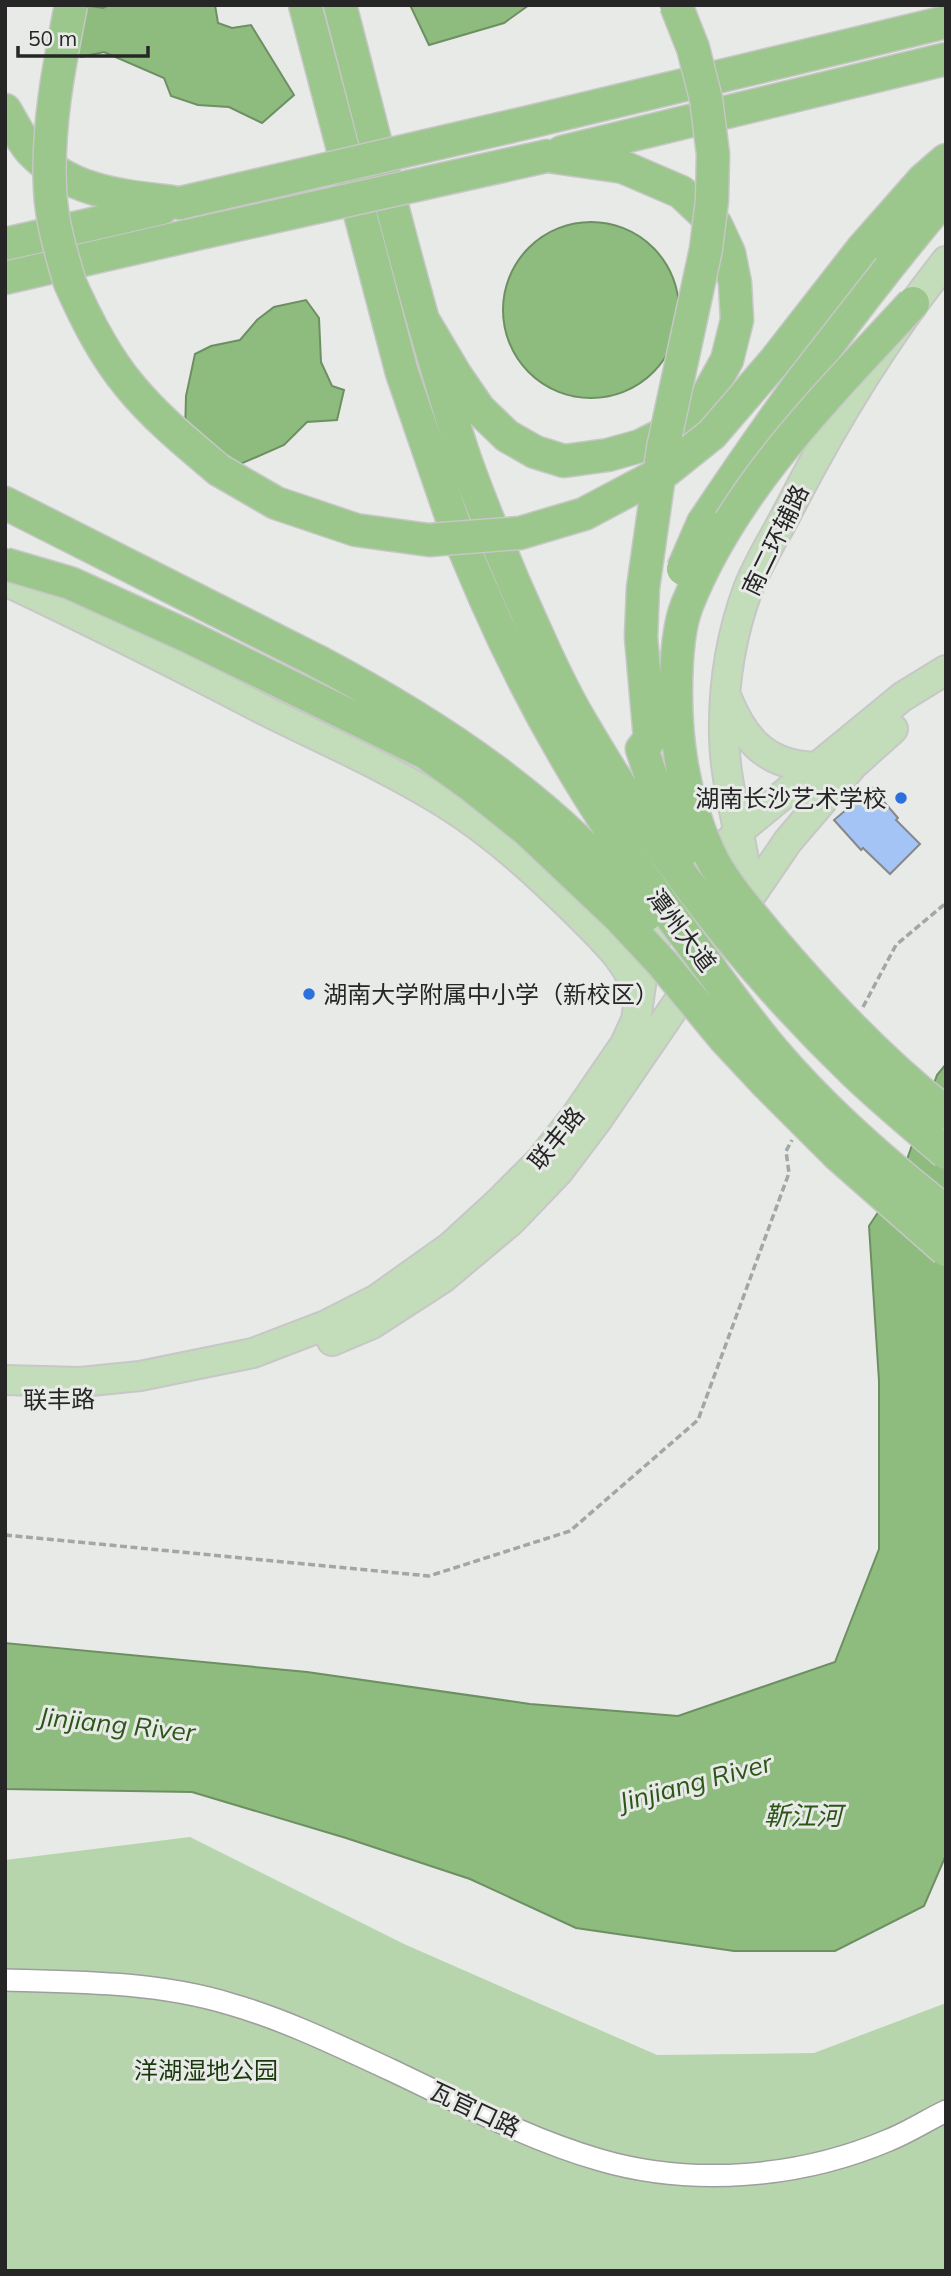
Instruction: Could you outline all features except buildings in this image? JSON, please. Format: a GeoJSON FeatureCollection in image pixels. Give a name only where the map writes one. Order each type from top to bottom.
{"type":"FeatureCollection","features":[{"type":"Feature","properties":{"kind":"highway"},"geometry":{"type":"LineString","coordinates":[[71,5],[50,132],[50,190],[60,249],[70,283],[92,331],[128,385],[166,425],[219,470],[275,503],[356,530],[429,540],[520,533],[584,514],[667,470],[712,434],[774,362],[863,248],[923,180],[946,160]]}},
{"type":"Feature","properties":{"kind":"highway","name":"潭州大道"},"geometry":{"type":"LineString","coordinates":[[303,5],[315,41],[402,373],[456,530],[532,699],[594,805],[636,869],[775,1054],[834,1115],[946,1212]]}},
{"type":"Feature","properties":{"kind":"highway"},"geometry":{"type":"LineString","coordinates":[[340,5],[424,320],[479,410],[508,436],[535,452],[564,461],[608,455],[640,446],[674,429],[706,398],[727,359],[737,320],[736,283],[729,253],[716,225],[681,192],[622,167],[547,156]]}},
{"type":"Feature","properties":{"kind":"highway"},"geometry":{"type":"LineString","coordinates":[[650,738],[641,637],[643,588],[663,448],[706,249],[712,200],[713,154],[706,99],[693,48],[676,5]]}},
{"type":"Feature","properties":{"kind":"highway"},"geometry":{"type":"LineString","coordinates":[[5,244],[946,22]]}},
{"type":"Feature","properties":{"kind":"highway"},"geometry":{"type":"LineString","coordinates":[[5,278],[547,156],[946,59]]}},
{"type":"Feature","properties":{"kind":"highway"},"geometry":{"type":"LineString","coordinates":[[5,110],[31,150],[68,179],[104,193],[180,203]]}},
{"type":"Feature","properties":{"kind":"highway"},"geometry":{"type":"LineString","coordinates":[[946,196],[887,266],[823,350],[762,434],[703,523],[678,578],[660,637],[650,738],[642,749],[661,807],[679,842],[702,877],[769,960],[802,995],[946,1113]]}},
{"type":"Feature","properties":{"kind":"highway"},"geometry":{"type":"LineString","coordinates":[[883,1061],[804,978],[731,890],[709,854],[690,804],[676,731],[676,664],[685,608],[710,554],[769,464],[913,303]]}},
{"type":"Feature","properties":{"kind":"highway","name":"潭州大道"},"geometry":{"type":"LineString","coordinates":[[424,320],[463,452],[514,583],[580,720],[640,817],[766,982],[863,1081],[946,1153]]}},
{"type":"Feature","properties":{"kind":"highway"},"geometry":{"type":"LineString","coordinates":[[5,503],[381,695],[449,738],[544,809],[594,856],[635,901],[724,1012],[803,1135]]}},
{"type":"Feature","properties":{"kind":"highway"},"geometry":{"type":"LineString","coordinates":[[5,564],[70,583],[127,608],[374,726],[436,760],[472,786],[527,830],[620,918],[662,963],[803,1135],[946,1250]]}},
{"type":"Feature","properties":{"kind":"main road","name":"南二环辅路"},"geometry":{"type":"LineString","coordinates":[[749,898],[747,863],[727,780],[724,735],[725,694],[733,642],[748,588],[820,449],[913,303],[946,261]]}},
{"type":"Feature","properties":{"kind":"main road"},"geometry":{"type":"LineString","coordinates":[[5,581],[281,718],[340,744],[438,799],[542,877],[627,968],[635,985],[638,1002]]}},
{"type":"Feature","properties":{"kind":"main road","name":"联丰路"},"geometry":{"type":"LineString","coordinates":[[5,1380],[81,1382],[140,1376],[253,1353],[326,1325],[377,1299],[450,1247],[540,1161],[575,1117],[625,1045],[636,1020],[645,957],[706,865],[739,831],[817,767],[902,698],[946,670]]}},
{"type":"Feature","properties":{"kind":"main road","name":"联丰路"},"geometry":{"type":"LineString","coordinates":[[5,1399],[90,1400],[151,1393],[218,1380],[285,1361],[372,1324],[443,1278],[511,1221],[558,1172],[598,1119],[788,841],[853,765],[924,703],[946,690]]}},
{"type":"Feature","properties":{"kind":"main road"},"geometry":{"type":"LineString","coordinates":[[725,694],[736,720],[750,741],[780,762],[796,767],[817,767]]}},
{"type":"Feature","properties":{"kind":"main road"},"geometry":{"type":"LineString","coordinates":[[591,928],[604,935],[617,936],[632,933],[643,926],[724,824],[728,804],[727,780]]}},
{"type":"Feature","properties":{"kind":"street"},"geometry":{"type":"LineString","coordinates":[[5,1972],[130,1977],[233,1996],[332,2034],[545,2130],[589,2147],[630,2157],[709,2165],[791,2159],[873,2137],[946,2102]]}},
{"type":"Feature","properties":{"kind":"street","name":"瓦官口路"},"geometry":{"type":"LineString","coordinates":[[5,1980],[133,1986],[171,1990],[229,2003],[327,2040],[550,2143],[601,2160],[647,2169],[704,2175],[770,2172],[820,2162],[889,2140],[946,2111]]}},
{"type":"Feature","properties":{"kind":"path"},"geometry":{"type":"LineString","coordinates":[[857,1017],[896,945],[946,903]]}},
{"type":"Feature","properties":{"kind":"path"},"geometry":{"type":"LineString","coordinates":[[5,1535],[429,1576],[570,1531],[698,1420],[789,1173],[786,1151],[803,1135]]}},
{"type":"Feature","properties":{"kind":"green space","name":"洋湖湿地公园"},"geometry":{"type":"Polygon","coordinates":[[[190,1837],[404,1944],[657,2055],[814,2053],[946,2003],[946,2271],[5,2271],[5,1860],[190,1837]]]}},
{"type":"Feature","properties":{"kind":"water"},"geometry":{"type":"Polygon","coordinates":[[[84,5],[103,8],[109,5],[215,5],[218,23],[232,28],[251,25],[294,95],[262,123],[229,107],[198,105],[171,96],[164,78],[104,52],[81,57],[65,44],[84,5]]]}},
{"type":"Feature","properties":{"kind":"water"},"geometry":{"type":"Polygon","coordinates":[[[410,5],[529,5],[504,23],[429,45],[410,5]]]}},
{"type":"Feature","properties":{"kind":"water"},"geometry":{"type":"Polygon","coordinates":[[[591,222],[625,229],[653,248],[672,276],[679,310],[672,344],[653,372],[625,391],[591,398],[557,391],[529,372],[510,344],[503,310],[510,276],[529,248],[557,229],[591,222]]]}},
{"type":"Feature","properties":{"kind":"water"},"geometry":{"type":"Polygon","coordinates":[[[306,300],[319,318],[321,362],[332,386],[344,390],[337,420],[307,422],[284,445],[238,465],[185,434],[186,396],[195,354],[211,346],[240,340],[257,320],[274,307],[306,300]]]}},
{"type":"Feature","properties":{"kind":"water","name":"靳江河"},"geometry":{"type":"Polygon","coordinates":[[[946,1064],[946,1855],[924,1906],[835,1951],[734,1951],[576,1928],[470,1879],[192,1792],[5,1789],[5,1643],[307,1672],[530,1704],[678,1716],[835,1662],[879,1549],[879,1381],[869,1226],[900,1179],[937,1075],[946,1064]]]}},
{"type":"Feature","properties":{"kind":"place","name":"湖南长沙艺术学校"},"geometry":{"type":"Point","coordinates":[901,798]}},
{"type":"Feature","properties":{"kind":"place","name":"湖南大学附属中小学（新校区）"},"geometry":{"type":"Point","coordinates":[309,994]}},
{"type":"Feature","properties":{"kind":"water label","name":"Jinjiang River"},"geometry":{"type":"Point","coordinates":[117,1724]}},
{"type":"Feature","properties":{"kind":"water label","name":"Jinjiang River"},"geometry":{"type":"Point","coordinates":[695,1782]}}]}
